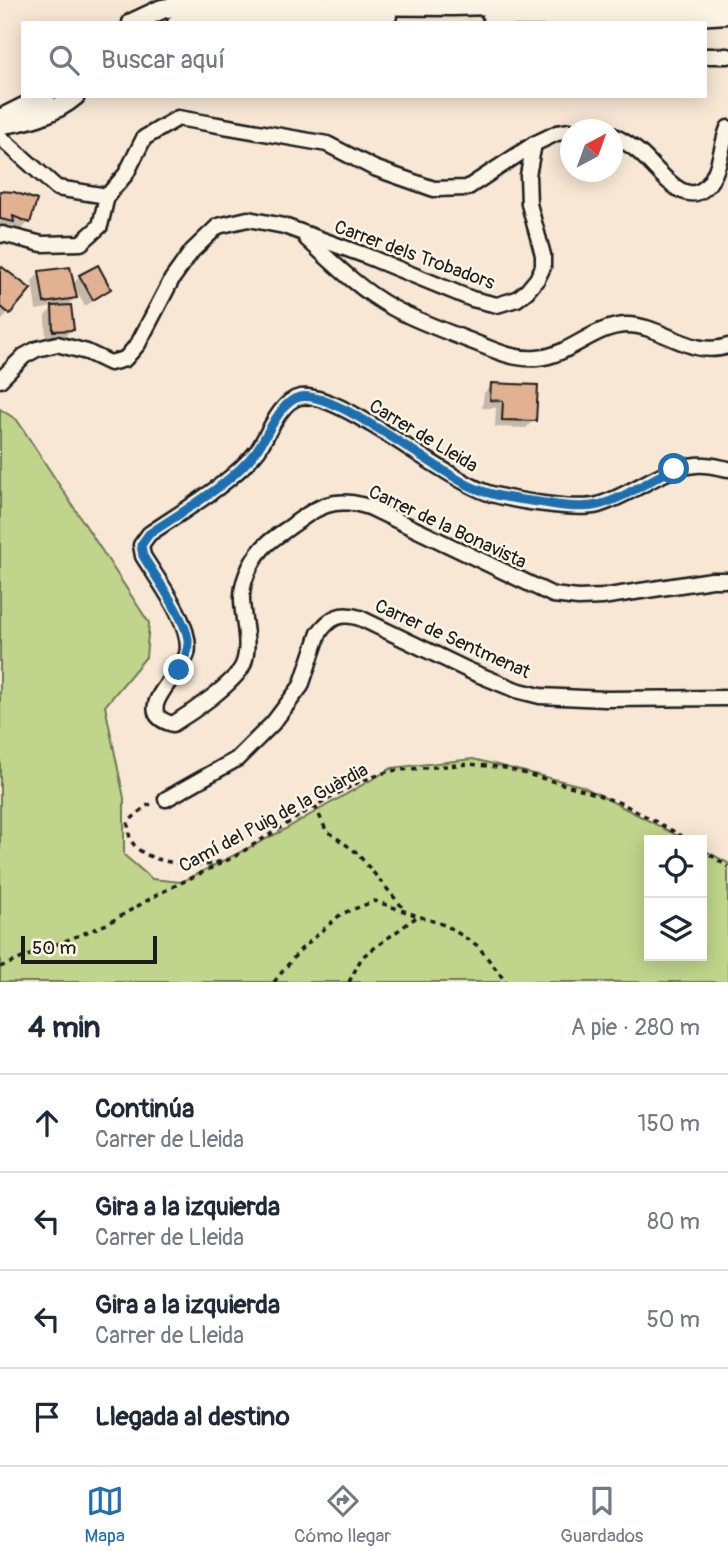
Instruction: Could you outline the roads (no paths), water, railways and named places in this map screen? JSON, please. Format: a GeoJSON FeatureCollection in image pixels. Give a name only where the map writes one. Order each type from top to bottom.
{"type":"FeatureCollection","features":[{"type":"Feature","properties":{"kind":"street"},"geometry":{"type":"LineString","coordinates":[[136,21],[162,9],[190,4],[439,7],[611,20],[665,8],[721,0]]}},
{"type":"Feature","properties":{"kind":"street"},"geometry":{"type":"LineString","coordinates":[[585,3],[611,20]]}},
{"type":"Feature","properties":{"kind":"street"},"geometry":{"type":"LineString","coordinates":[[188,21],[379,16],[410,14],[452,6],[585,3],[728,14]]}},
{"type":"Feature","properties":{"kind":"street"},"geometry":{"type":"LineString","coordinates":[[707,56],[728,57]]}},
{"type":"Feature","properties":{"kind":"street"},"geometry":{"type":"LineString","coordinates":[[0,119],[42,98]]}},
{"type":"Feature","properties":{"kind":"street"},"geometry":{"type":"LineString","coordinates":[[0,124],[12,124],[47,112],[73,98]]}},
{"type":"Feature","properties":{"kind":"street"},"geometry":{"type":"LineString","coordinates":[[0,235],[41,244],[81,243],[100,226],[107,196],[126,174],[144,138],[178,118],[327,144],[374,168],[434,189],[467,188],[534,144],[560,133]]}},
{"type":"Feature","properties":{"kind":"street"},"geometry":{"type":"LineString","coordinates":[[623,142],[639,151],[674,187],[685,193],[698,193],[707,187],[715,174],[728,128]]}},
{"type":"Feature","properties":{"kind":"street"},"geometry":{"type":"LineString","coordinates":[[0,137],[57,188],[107,196]]}},
{"type":"Feature","properties":{"kind":"street","name":"Carrer dels Trobadors"},"geometry":{"type":"LineString","coordinates":[[300,232],[472,299],[497,304],[517,299],[537,279],[543,267],[543,255],[529,204],[528,175],[534,144]]}},
{"type":"Feature","properties":{"kind":"street"},"geometry":{"type":"LineString","coordinates":[[0,380],[24,356],[37,349],[57,344],[87,352],[110,363],[125,359],[138,344],[172,279],[192,251],[218,226],[248,219],[300,232],[347,277],[392,307],[434,327],[518,358],[548,356],[589,336],[627,325],[641,327],[705,349],[728,346]]}},
{"type":"Feature","properties":{"kind":"street","name":"Carrer de Lleida"},"geometry":{"type":"LineString","coordinates":[[161,718],[156,711],[158,696],[179,670],[187,653],[188,638],[181,619],[143,556],[141,545],[149,534],[244,466],[282,410],[289,402],[299,397],[312,397],[345,409],[466,484],[501,496],[554,505],[598,505],[674,469],[700,464],[728,469]]}},
{"type":"Feature","properties":{"kind":"street","name":"Carrer de la Bonavista"},"geometry":{"type":"LineString","coordinates":[[161,718],[173,723],[207,700],[242,666],[246,642],[242,596],[249,569],[268,543],[325,505],[357,503],[369,507],[553,595],[602,597],[712,580],[728,580]]}},
{"type":"Feature","properties":{"kind":"street","name":"Carrer de Sentmenat"},"geometry":{"type":"LineString","coordinates":[[166,799],[237,759],[273,723],[300,685],[319,633],[340,615],[360,618],[470,671],[516,690],[540,696],[605,699],[728,698]]}}]}
